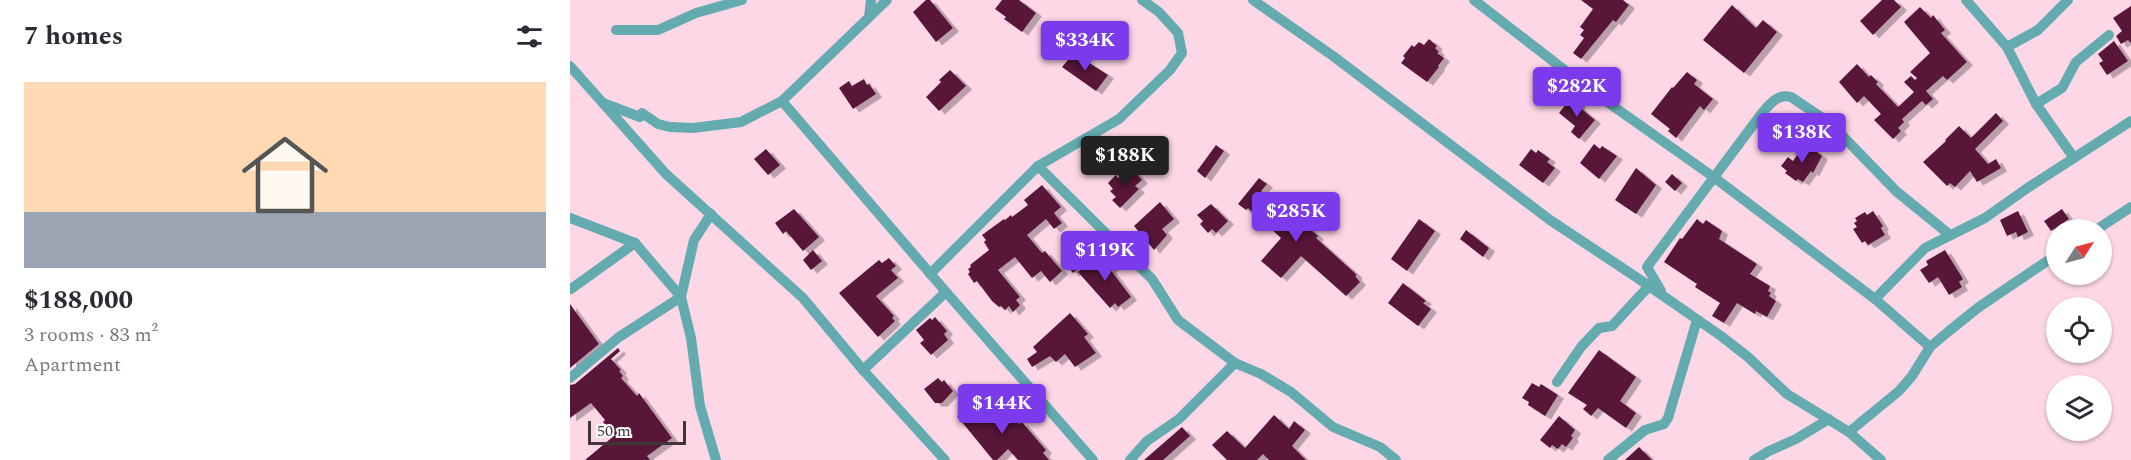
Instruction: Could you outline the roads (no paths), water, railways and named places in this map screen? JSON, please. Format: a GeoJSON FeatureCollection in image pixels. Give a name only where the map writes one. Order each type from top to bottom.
{"type":"FeatureCollection","features":[{"type":"Feature","properties":{"kind":"street"},"geometry":{"type":"LineString","coordinates":[[616,30],[658,30],[696,13],[742,0]]}},
{"type":"Feature","properties":{"kind":"street"},"geometry":{"type":"LineString","coordinates":[[869,17],[871,0]]}},
{"type":"Feature","properties":{"kind":"street"},"geometry":{"type":"LineString","coordinates":[[601,102],[640,117],[642,113],[658,124],[693,128],[741,122],[782,101],[886,0]]}},
{"type":"Feature","properties":{"kind":"street"},"geometry":{"type":"LineString","coordinates":[[930,273],[1038,165],[1119,119],[1170,70],[1182,53],[1178,33],[1159,12],[1142,0]]}},
{"type":"Feature","properties":{"kind":"street"},"geometry":{"type":"LineString","coordinates":[[1253,0],[1333,56],[1551,220],[1748,357],[1787,394],[1849,432],[1881,460]]}},
{"type":"Feature","properties":{"kind":"street"},"geometry":{"type":"LineString","coordinates":[[1474,0],[1593,92],[1715,178],[1875,299],[1930,347]]}},
{"type":"Feature","properties":{"kind":"street"},"geometry":{"type":"LineString","coordinates":[[1966,0],[2007,47],[2036,104],[2074,158]]}},
{"type":"Feature","properties":{"kind":"street"},"geometry":{"type":"LineString","coordinates":[[2007,47],[2038,30],[2068,0]]}},
{"type":"Feature","properties":{"kind":"street"},"geometry":{"type":"LineString","coordinates":[[2036,104],[2062,88],[2076,62],[2109,35]]}},
{"type":"Feature","properties":{"kind":"street"},"geometry":{"type":"LineString","coordinates":[[570,66],[666,174],[803,298],[863,370],[945,460]]}},
{"type":"Feature","properties":{"kind":"street"},"geometry":{"type":"LineString","coordinates":[[1663,296],[1647,267],[1762,113],[1775,100],[1787,95],[1830,123],[1896,191],[1950,235]]}},
{"type":"Feature","properties":{"kind":"street"},"geometry":{"type":"LineString","coordinates":[[782,101],[1093,460]]}},
{"type":"Feature","properties":{"kind":"street"},"geometry":{"type":"LineString","coordinates":[[1875,299],[1925,249],[1985,218],[2131,121]]}},
{"type":"Feature","properties":{"kind":"street"},"geometry":{"type":"LineString","coordinates":[[1038,165],[1152,279],[1178,320],[1235,363],[1261,374],[1291,392],[1333,427],[1375,444],[1396,460]]}},
{"type":"Feature","properties":{"kind":"street"},"geometry":{"type":"LineString","coordinates":[[2112,219],[2131,207]]}},
{"type":"Feature","properties":{"kind":"street"},"geometry":{"type":"LineString","coordinates":[[711,214],[694,240],[681,297],[691,338],[700,406],[717,460]]}},
{"type":"Feature","properties":{"kind":"street"},"geometry":{"type":"LineString","coordinates":[[570,218],[635,243],[681,297]]}},
{"type":"Feature","properties":{"kind":"street"},"geometry":{"type":"LineString","coordinates":[[571,289],[635,243]]}},
{"type":"Feature","properties":{"kind":"street"},"geometry":{"type":"LineString","coordinates":[[1849,432],[1899,391],[1912,376],[1930,347],[1979,307],[2046,262]]}},
{"type":"Feature","properties":{"kind":"street"},"geometry":{"type":"LineString","coordinates":[[1557,382],[1581,346],[1599,328],[1612,326],[1649,286]]}},
{"type":"Feature","properties":{"kind":"street"},"geometry":{"type":"LineString","coordinates":[[863,370],[946,292]]}},
{"type":"Feature","properties":{"kind":"street"},"geometry":{"type":"LineString","coordinates":[[570,378],[619,337],[681,297]]}},
{"type":"Feature","properties":{"kind":"street"},"geometry":{"type":"LineString","coordinates":[[1608,460],[1645,430],[1664,424],[1668,418],[1697,320]]}},
{"type":"Feature","properties":{"kind":"street"},"geometry":{"type":"LineString","coordinates":[[1130,460],[1147,441],[1179,419],[1235,363]]}},
{"type":"Feature","properties":{"kind":"street"},"geometry":{"type":"LineString","coordinates":[[1754,460],[1829,419]]}}]}
